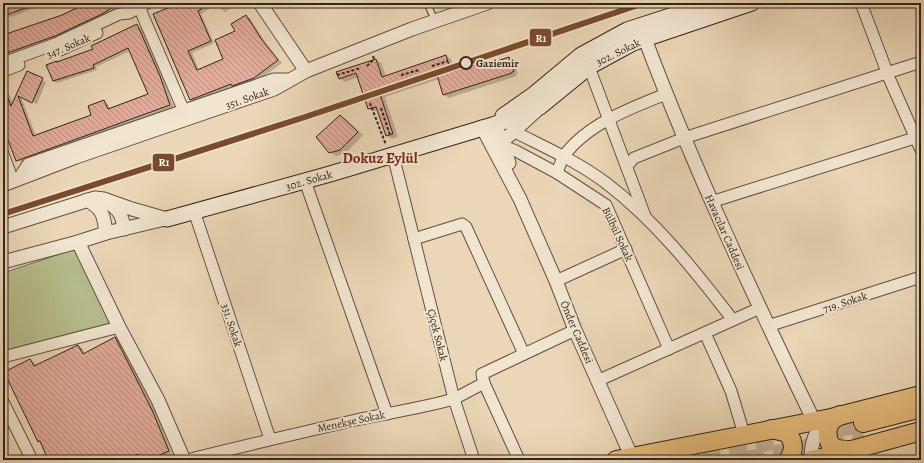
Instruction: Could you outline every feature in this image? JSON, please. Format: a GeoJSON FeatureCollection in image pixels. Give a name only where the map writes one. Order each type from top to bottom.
{"type":"FeatureCollection","features":[{"type":"Feature","properties":{"kind":"highway"},"geometry":{"type":"LineString","coordinates":[[630,459],[826,418],[921,395]]}},
{"type":"Feature","properties":{"kind":"highway"},"geometry":{"type":"LineString","coordinates":[[811,460],[921,408]]}},
{"type":"Feature","properties":{"kind":"highway"},"geometry":{"type":"LineString","coordinates":[[826,418],[831,422],[828,427],[828,440],[832,446],[840,450],[860,436],[921,422]]}},
{"type":"Feature","properties":{"kind":"highway"},"geometry":{"type":"LineString","coordinates":[[772,429],[788,433],[792,440],[794,447],[788,460]]}},
{"type":"Feature","properties":{"kind":"highway"},"geometry":{"type":"LineString","coordinates":[[860,436],[921,431]]}},
{"type":"Feature","properties":{"kind":"main road","name":"302. Sokak"},"geometry":{"type":"LineString","coordinates":[[489,125],[533,96],[582,56],[628,30],[710,3]]}},
{"type":"Feature","properties":{"kind":"main road","name":"302. Sokak"},"geometry":{"type":"LineString","coordinates":[[167,219],[305,181],[390,151],[506,121],[540,107],[589,67],[633,43],[752,3]]}},
{"type":"Feature","properties":{"kind":"street"},"geometry":{"type":"LineString","coordinates":[[260,3],[306,71]]}},
{"type":"Feature","properties":{"kind":"street","name":"351. Sokak"},"geometry":{"type":"LineString","coordinates":[[12,181],[186,115],[274,89],[306,71],[435,21],[487,3]]}},
{"type":"Feature","properties":{"kind":"street"},"geometry":{"type":"LineString","coordinates":[[861,3],[888,73],[918,137],[921,150]]}},
{"type":"Feature","properties":{"kind":"street"},"geometry":{"type":"LineString","coordinates":[[141,4],[186,115]]}},
{"type":"Feature","properties":{"kind":"street","name":"347. Sokak"},"geometry":{"type":"LineString","coordinates":[[3,71],[75,44],[123,20],[129,13],[141,4]]}},
{"type":"Feature","properties":{"kind":"street","name":"347. Sokak"},"geometry":{"type":"LineString","coordinates":[[3,63],[55,44],[119,14],[129,13]]}},
{"type":"Feature","properties":{"kind":"street","name":"Havacılar Caddesi"},"geometry":{"type":"LineString","coordinates":[[645,39],[711,202],[768,326],[826,418]]}},
{"type":"Feature","properties":{"kind":"street"},"geometry":{"type":"LineString","coordinates":[[627,166],[634,158],[684,138],[921,62]]}},
{"type":"Feature","properties":{"kind":"street"},"geometry":{"type":"LineString","coordinates":[[589,67],[645,216]]}},
{"type":"Feature","properties":{"kind":"street"},"geometry":{"type":"LineString","coordinates":[[557,173],[564,156],[576,142],[608,118],[666,94]]}},
{"type":"Feature","properties":{"kind":"street"},"geometry":{"type":"LineString","coordinates":[[502,144],[513,131],[540,107]]}},
{"type":"Feature","properties":{"kind":"street","name":"Önder Caddesi"},"geometry":{"type":"LineString","coordinates":[[489,125],[502,144],[520,199]]}},
{"type":"Feature","properties":{"kind":"street","name":"Önder Caddesi"},"geometry":{"type":"LineString","coordinates":[[489,125],[630,459]]}},
{"type":"Feature","properties":{"kind":"street"},"geometry":{"type":"LineString","coordinates":[[513,131],[564,156],[605,182],[645,216],[691,266],[733,320]]}},
{"type":"Feature","properties":{"kind":"street"},"geometry":{"type":"LineString","coordinates":[[711,202],[918,137]]}},
{"type":"Feature","properties":{"kind":"street","name":"Bülbül Sokak"},"geometry":{"type":"LineString","coordinates":[[502,144],[557,173],[606,205],[669,349]]}},
{"type":"Feature","properties":{"kind":"street","name":"Çiçek Sokak"},"geometry":{"type":"LineString","coordinates":[[390,151],[414,239],[454,399]]}},
{"type":"Feature","properties":{"kind":"street"},"geometry":{"type":"LineString","coordinates":[[3,154],[12,181]]}},
{"type":"Feature","properties":{"kind":"street"},"geometry":{"type":"LineString","coordinates":[[305,181],[387,414]]}},
{"type":"Feature","properties":{"kind":"street"},"geometry":{"type":"LineString","coordinates":[[3,227],[95,198],[104,199],[167,219]]}},
{"type":"Feature","properties":{"kind":"street"},"geometry":{"type":"LineString","coordinates":[[104,199],[117,209],[130,228]]}},
{"type":"Feature","properties":{"kind":"street"},"geometry":{"type":"LineString","coordinates":[[87,200],[101,210],[106,233]]}},
{"type":"Feature","properties":{"kind":"street"},"geometry":{"type":"LineString","coordinates":[[130,228],[132,209]]}},
{"type":"Feature","properties":{"kind":"street","name":"331. Sokak"},"geometry":{"type":"LineString","coordinates":[[194,212],[270,439]]}},
{"type":"Feature","properties":{"kind":"street"},"geometry":{"type":"LineString","coordinates":[[3,262],[106,233],[167,219]]}},
{"type":"Feature","properties":{"kind":"street"},"geometry":{"type":"LineString","coordinates":[[414,239],[462,224],[466,227],[524,354]]}},
{"type":"Feature","properties":{"kind":"street"},"geometry":{"type":"LineString","coordinates":[[78,242],[118,327],[158,400],[185,460]]}},
{"type":"Feature","properties":{"kind":"street"},"geometry":{"type":"LineString","coordinates":[[556,281],[626,249]]}},
{"type":"Feature","properties":{"kind":"street","name":"719. Sokak"},"geometry":{"type":"LineString","coordinates":[[768,326],[921,277]]}},
{"type":"Feature","properties":{"kind":"street"},"geometry":{"type":"LineString","coordinates":[[597,381],[760,308]]}},
{"type":"Feature","properties":{"kind":"street"},"geometry":{"type":"LineString","coordinates":[[3,358],[118,327]]}},
{"type":"Feature","properties":{"kind":"street"},"geometry":{"type":"LineString","coordinates":[[519,460],[484,384],[482,374],[575,330]]}},
{"type":"Feature","properties":{"kind":"street"},"geometry":{"type":"LineString","coordinates":[[705,333],[731,391],[744,434]]}},
{"type":"Feature","properties":{"kind":"street"},"geometry":{"type":"LineString","coordinates":[[474,460],[454,399],[484,384]]}},
{"type":"Feature","properties":{"kind":"street","name":"Menekşe Sokak"},"geometry":{"type":"LineString","coordinates":[[185,460],[270,439],[422,408],[454,399]]}},
{"type":"Feature","properties":{"kind":"street"},"geometry":{"type":"LineString","coordinates":[[3,402],[32,460]]}},
{"type":"Feature","properties":{"kind":"street"},"geometry":{"type":"LineString","coordinates":[[811,460],[814,436],[826,418]]}},
{"type":"Feature","properties":{"kind":"lane"},"geometry":{"type":"LineString","coordinates":[[427,3],[435,21]]}},
{"type":"Feature","properties":{"kind":"path"},"geometry":{"type":"LineString","coordinates":[[432,66],[448,61]]}},
{"type":"Feature","properties":{"kind":"path"},"geometry":{"type":"LineString","coordinates":[[337,75],[361,68]]}},
{"type":"Feature","properties":{"kind":"path"},"geometry":{"type":"LineString","coordinates":[[401,75],[419,70]]}},
{"type":"Feature","properties":{"kind":"path"},"geometry":{"type":"LineString","coordinates":[[370,103],[390,151]]}},
{"type":"Feature","properties":{"kind":"path"},"geometry":{"type":"LineString","coordinates":[[381,108],[390,135]]}},
{"type":"Feature","properties":{"kind":"green space"},"geometry":{"type":"Polygon","coordinates":[[[75,249],[111,323],[3,351],[3,273],[75,249]]]}},
{"type":"Feature","properties":{"kind":"building"},"geometry":{"type":"Polygon","coordinates":[[[3,3],[36,3],[37,4],[6,15],[3,3]]]}},
{"type":"Feature","properties":{"kind":"building"},"geometry":{"type":"Polygon","coordinates":[[[87,3],[118,3],[104,13],[55,36],[7,53],[3,43],[3,35],[62,15],[87,3]]]}},
{"type":"Feature","properties":{"kind":"building"},"geometry":{"type":"Polygon","coordinates":[[[180,3],[211,3],[198,11],[211,41],[188,51],[197,70],[223,59],[215,40],[235,31],[231,24],[246,15],[262,40],[278,60],[254,78],[232,86],[231,84],[190,100],[153,14],[180,3]]]}},
{"type":"Feature","properties":{"kind":"building"},"geometry":{"type":"Polygon","coordinates":[[[137,24],[160,76],[170,105],[16,161],[5,132],[3,132],[3,86],[11,106],[27,71],[43,78],[32,103],[18,96],[33,136],[91,115],[88,106],[104,100],[108,109],[148,94],[128,48],[93,65],[94,68],[53,81],[46,65],[93,49],[91,46],[137,24]]]}},
{"type":"Feature","properties":{"kind":"building"},"geometry":{"type":"Polygon","coordinates":[[[446,55],[451,72],[476,64],[479,67],[509,57],[514,71],[512,73],[443,95],[437,75],[380,94],[393,134],[386,136],[376,107],[368,109],[356,73],[339,79],[336,72],[376,59],[382,77],[446,55]]]}},
{"type":"Feature","properties":{"kind":"building"},"geometry":{"type":"Polygon","coordinates":[[[340,115],[358,132],[340,150],[329,153],[316,137],[340,115]]]}},
{"type":"Feature","properties":{"kind":"building"},"geometry":{"type":"Polygon","coordinates":[[[115,337],[152,410],[169,451],[148,460],[141,460],[138,454],[126,460],[48,460],[40,441],[38,442],[4,372],[30,359],[34,366],[78,345],[83,354],[115,337]]]}},
{"type":"Feature","properties":{"kind":"tunnel"},"geometry":{"type":"LineString","coordinates":[[676,460],[863,423]]}},
{"type":"Feature","properties":{"kind":"tunnel"},"geometry":{"type":"LineString","coordinates":[[747,460],[864,436]]}},
{"type":"Feature","properties":{"kind":"transit line","name":"R1"},"geometry":{"type":"LineString","coordinates":[[3,214],[305,117],[644,3]]}},
{"type":"Feature","properties":{"kind":"place","name":"Gaziemir"},"geometry":{"type":"Point","coordinates":[466,63]}},
{"type":"Feature","properties":{"kind":"district","name":"Dokuz Eylül"},"geometry":{"type":"Point","coordinates":[380,158]}}]}
